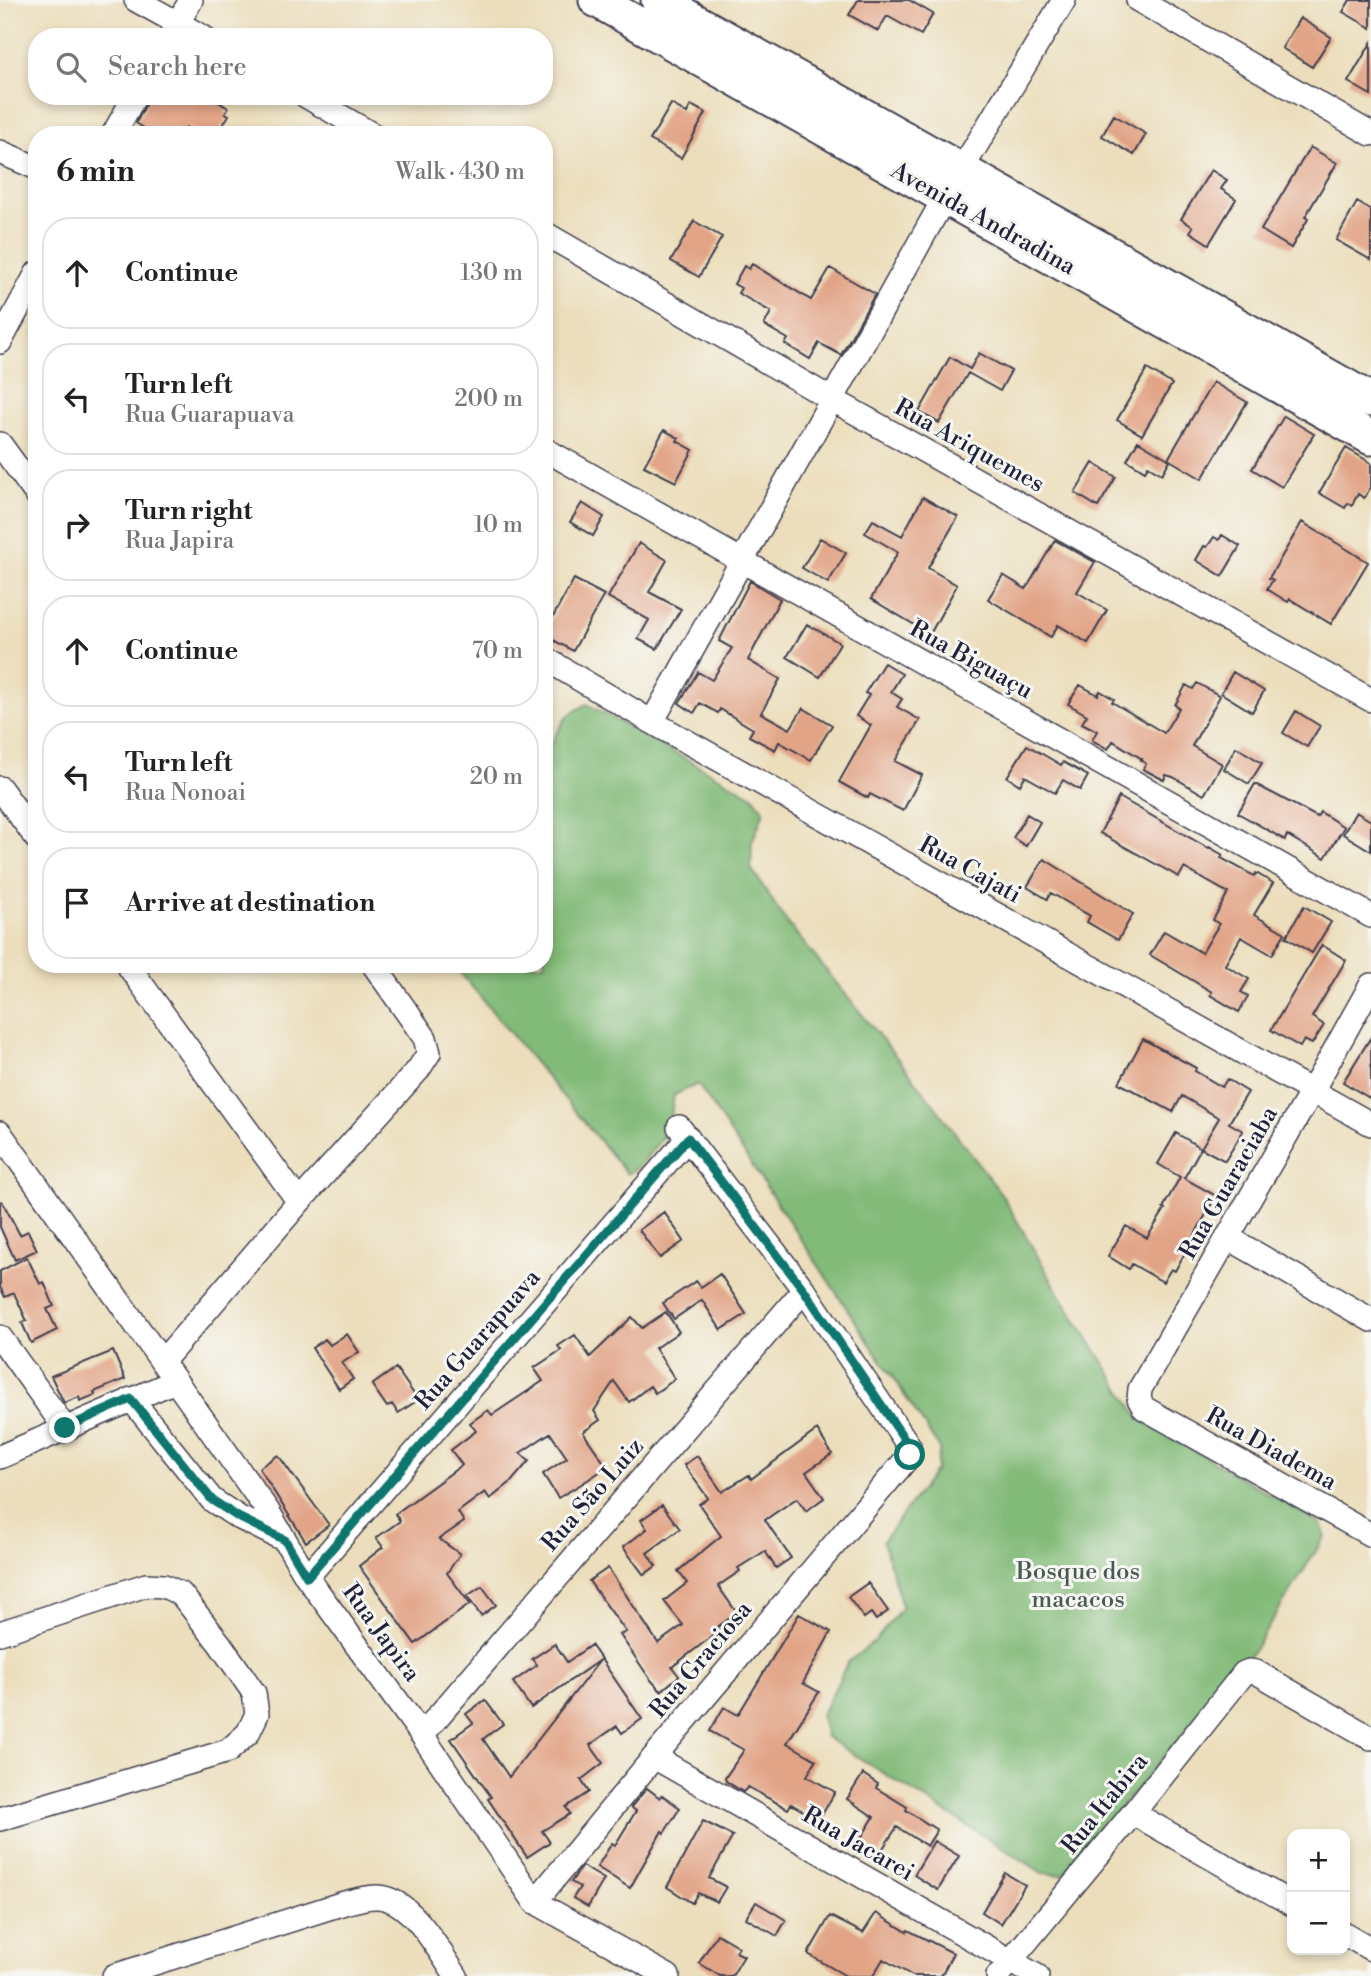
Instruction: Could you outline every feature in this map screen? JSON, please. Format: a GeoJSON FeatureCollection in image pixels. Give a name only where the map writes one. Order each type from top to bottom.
{"type":"FeatureCollection","features":[{"type":"Feature","properties":{"kind":"main road","name":"Avenida Andradina"},"geometry":{"type":"LineString","coordinates":[[596,0],[1371,400]]}},
{"type":"Feature","properties":{"kind":"main road","name":"Avenida Andradina"},"geometry":{"type":"LineString","coordinates":[[658,0],[953,184],[1371,438]]}},
{"type":"Feature","properties":{"kind":"street"},"geometry":{"type":"LineString","coordinates":[[136,0],[171,28]]}},
{"type":"Feature","properties":{"kind":"street"},"geometry":{"type":"LineString","coordinates":[[175,28],[191,0]]}},
{"type":"Feature","properties":{"kind":"street"},"geometry":{"type":"LineString","coordinates":[[652,722],[953,184],[1064,0]]}},
{"type":"Feature","properties":{"kind":"street"},"geometry":{"type":"LineString","coordinates":[[1138,0],[1371,134]]}},
{"type":"Feature","properties":{"kind":"street"},"geometry":{"type":"LineString","coordinates":[[118,126],[130,105]]}},
{"type":"Feature","properties":{"kind":"street"},"geometry":{"type":"LineString","coordinates":[[321,105],[358,126]]}},
{"type":"Feature","properties":{"kind":"street"},"geometry":{"type":"LineString","coordinates":[[0,152],[28,164]]}},
{"type":"Feature","properties":{"kind":"street","name":"Rua Ariquemes"},"geometry":{"type":"LineString","coordinates":[[553,238],[833,400],[1371,699]]}},
{"type":"Feature","properties":{"kind":"street"},"geometry":{"type":"LineString","coordinates":[[0,342],[28,290]]}},
{"type":"Feature","properties":{"kind":"street"},"geometry":{"type":"LineString","coordinates":[[0,444],[28,483]]}},
{"type":"Feature","properties":{"kind":"street","name":"Rua Biguaçu"},"geometry":{"type":"LineString","coordinates":[[553,454],[1371,916]]}},
{"type":"Feature","properties":{"kind":"street","name":"Rua Cajati"},"geometry":{"type":"LineString","coordinates":[[553,663],[652,722],[1371,1124]]}},
{"type":"Feature","properties":{"kind":"street"},"geometry":{"type":"LineString","coordinates":[[0,788],[28,827]]}},
{"type":"Feature","properties":{"kind":"street"},"geometry":{"type":"LineString","coordinates":[[134,973],[299,1202]]}},
{"type":"Feature","properties":{"kind":"street"},"geometry":{"type":"LineString","coordinates":[[0,1457],[131,1399],[169,1372],[299,1202],[418,1070],[429,1053],[425,1038],[379,973]]}},
{"type":"Feature","properties":{"kind":"street","name":"Rua Guaraciaba"},"geometry":{"type":"LineString","coordinates":[[1144,1408],[1139,1399],[1140,1389],[1371,985]]}},
{"type":"Feature","properties":{"kind":"street","name":"Rua Japira"},"geometry":{"type":"LineString","coordinates":[[0,1133],[267,1510],[307,1577],[422,1735],[535,1902],[668,1976]]}},
{"type":"Feature","properties":{"kind":"street","name":"Rua Guarapuava"},"geometry":{"type":"LineString","coordinates":[[307,1577],[684,1133],[804,1290]]}},
{"type":"Feature","properties":{"kind":"street"},"geometry":{"type":"LineString","coordinates":[[1227,1237],[1371,1320]]}},
{"type":"Feature","properties":{"kind":"street","name":"Rua Graciosa"},"geometry":{"type":"LineString","coordinates":[[535,1902],[910,1455],[909,1446],[804,1290]]}},
{"type":"Feature","properties":{"kind":"street","name":"Rua São Luiz"},"geometry":{"type":"LineString","coordinates":[[422,1735],[804,1290]]}},
{"type":"Feature","properties":{"kind":"street"},"geometry":{"type":"LineString","coordinates":[[0,1337],[65,1428]]}},
{"type":"Feature","properties":{"kind":"street"},"geometry":{"type":"LineString","coordinates":[[131,1399],[212,1500],[238,1517],[285,1540]]}},
{"type":"Feature","properties":{"kind":"street","name":"Rua Diadema"},"geometry":{"type":"LineString","coordinates":[[1144,1408],[1371,1535]]}},
{"type":"Feature","properties":{"kind":"street"},"geometry":{"type":"LineString","coordinates":[[0,1633],[146,1585],[164,1586],[181,1594],[220,1644],[254,1693],[257,1714],[248,1733],[228,1751],[0,1819]]}},
{"type":"Feature","properties":{"kind":"street","name":"Rua Itabira"},"geometry":{"type":"LineString","coordinates":[[1004,1969],[1133,1814],[1244,1673],[1256,1672],[1371,1738]]}},
{"type":"Feature","properties":{"kind":"street","name":"Rua Jacarei"},"geometry":{"type":"LineString","coordinates":[[654,1757],[1004,1969],[1037,1976]]}},
{"type":"Feature","properties":{"kind":"street"},"geometry":{"type":"LineString","coordinates":[[1133,1814],[1287,1901]]}},
{"type":"Feature","properties":{"kind":"street"},"geometry":{"type":"LineString","coordinates":[[114,1976],[341,1903],[379,1896],[402,1906],[416,1919],[456,1976]]}},
{"type":"Feature","properties":{"kind":"street"},"geometry":{"type":"LineString","coordinates":[[1350,1937],[1371,1949]]}},
{"type":"Feature","properties":{"kind":"green space","name":"Bosque dos macacos"},"geometry":{"type":"Polygon","coordinates":[[[587,704],[753,796],[764,811],[752,842],[751,868],[785,920],[916,1081],[1002,1195],[1059,1293],[1140,1419],[1321,1524],[1325,1536],[1254,1650],[1063,1875],[1043,1873],[826,1737],[821,1716],[848,1662],[875,1641],[902,1607],[883,1541],[936,1470],[940,1449],[698,1084],[674,1095],[669,1129],[639,1167],[627,1174],[460,973],[553,973],[553,740],[567,716],[587,704]]]}},
{"type":"Feature","properties":{"kind":"building"},"geometry":{"type":"Polygon","coordinates":[[[858,0],[909,0],[933,14],[921,35],[887,16],[878,31],[849,15],[858,0]]]}},
{"type":"Feature","properties":{"kind":"building"},"geometry":{"type":"Polygon","coordinates":[[[1350,0],[1371,0],[1371,28],[1343,12],[1350,0]]]}},
{"type":"Feature","properties":{"kind":"building"},"geometry":{"type":"Polygon","coordinates":[[[1300,18],[1331,37],[1312,67],[1282,48],[1300,18]]]}},
{"type":"Feature","properties":{"kind":"building"},"geometry":{"type":"Polygon","coordinates":[[[1371,43],[1371,95],[1348,82],[1371,43]]]}},
{"type":"Feature","properties":{"kind":"building"},"geometry":{"type":"Polygon","coordinates":[[[671,104],[687,113],[691,105],[706,113],[681,158],[650,140],[671,104]]]}},
{"type":"Feature","properties":{"kind":"building"},"geometry":{"type":"Polygon","coordinates":[[[145,105],[223,105],[228,108],[225,113],[229,115],[222,126],[141,126],[136,123],[145,105]]]}},
{"type":"Feature","properties":{"kind":"building"},"geometry":{"type":"Polygon","coordinates":[[[1114,115],[1146,134],[1134,155],[1102,136],[1114,115]]]}},
{"type":"Feature","properties":{"kind":"building"},"geometry":{"type":"Polygon","coordinates":[[[1310,147],[1337,163],[1305,217],[1308,219],[1291,248],[1261,230],[1310,147]]]}},
{"type":"Feature","properties":{"kind":"building"},"geometry":{"type":"Polygon","coordinates":[[[1211,170],[1227,180],[1221,189],[1236,199],[1209,244],[1190,232],[1193,227],[1181,219],[1211,170]]]}},
{"type":"Feature","properties":{"kind":"building"},"geometry":{"type":"Polygon","coordinates":[[[1357,202],[1371,210],[1371,260],[1336,240],[1357,202]]]}},
{"type":"Feature","properties":{"kind":"building"},"geometry":{"type":"Polygon","coordinates":[[[694,221],[722,237],[699,277],[671,261],[694,221]]]}},
{"type":"Feature","properties":{"kind":"building"},"geometry":{"type":"Polygon","coordinates":[[[752,264],[811,300],[830,268],[875,294],[841,355],[819,343],[810,359],[785,344],[788,339],[764,325],[771,312],[738,293],[741,288],[734,284],[744,266],[749,269],[752,264]]]}},
{"type":"Feature","properties":{"kind":"building"},"geometry":{"type":"Polygon","coordinates":[[[979,353],[1011,371],[1000,391],[968,373],[939,423],[919,412],[950,357],[970,369],[979,353]]]}},
{"type":"Feature","properties":{"kind":"building"},"geometry":{"type":"Polygon","coordinates":[[[1147,369],[1172,384],[1142,435],[1117,420],[1147,369]]]}},
{"type":"Feature","properties":{"kind":"building"},"geometry":{"type":"Polygon","coordinates":[[[1213,382],[1247,402],[1202,479],[1168,459],[1213,382]]]}},
{"type":"Feature","properties":{"kind":"building"},"geometry":{"type":"Polygon","coordinates":[[[1284,416],[1314,434],[1282,487],[1252,469],[1284,416]]]}},
{"type":"Feature","properties":{"kind":"building"},"geometry":{"type":"Polygon","coordinates":[[[664,430],[693,450],[676,482],[644,466],[664,430]]]}},
{"type":"Feature","properties":{"kind":"building"},"geometry":{"type":"Polygon","coordinates":[[[1138,441],[1170,460],[1162,474],[1148,466],[1145,471],[1127,460],[1138,441]]]}},
{"type":"Feature","properties":{"kind":"building"},"geometry":{"type":"Polygon","coordinates":[[[1346,448],[1371,463],[1371,487],[1364,498],[1358,494],[1352,505],[1348,503],[1345,508],[1319,493],[1346,448]]]}},
{"type":"Feature","properties":{"kind":"building"},"geometry":{"type":"Polygon","coordinates":[[[1093,463],[1116,477],[1098,507],[1075,493],[1093,463]]]}},
{"type":"Feature","properties":{"kind":"building"},"geometry":{"type":"Polygon","coordinates":[[[923,497],[958,517],[928,568],[957,585],[930,634],[871,599],[898,552],[865,533],[873,520],[902,536],[923,497]]]}},
{"type":"Feature","properties":{"kind":"building"},"geometry":{"type":"Polygon","coordinates":[[[582,503],[604,517],[593,536],[570,522],[582,503]]]}},
{"type":"Feature","properties":{"kind":"building"},"geometry":{"type":"Polygon","coordinates":[[[1302,522],[1368,562],[1331,624],[1290,599],[1288,602],[1267,589],[1273,580],[1269,578],[1302,522]]]}},
{"type":"Feature","properties":{"kind":"building"},"geometry":{"type":"Polygon","coordinates":[[[1222,535],[1240,546],[1222,576],[1196,560],[1204,546],[1207,547],[1214,537],[1219,540],[1222,535]]]}},
{"type":"Feature","properties":{"kind":"building"},"geometry":{"type":"Polygon","coordinates":[[[820,538],[846,553],[828,583],[802,568],[820,538]]]}},
{"type":"Feature","properties":{"kind":"building"},"geometry":{"type":"Polygon","coordinates":[[[1055,540],[1095,562],[1077,592],[1107,610],[1088,643],[1058,625],[1051,637],[988,599],[1003,575],[1026,589],[1055,540]]]}},
{"type":"Feature","properties":{"kind":"building"},"geometry":{"type":"Polygon","coordinates":[[[639,543],[667,560],[649,592],[681,609],[657,649],[638,639],[649,620],[608,597],[639,543]]]}},
{"type":"Feature","properties":{"kind":"building"},"geometry":{"type":"Polygon","coordinates":[[[574,579],[604,595],[573,651],[553,640],[553,617],[574,579]]]}},
{"type":"Feature","properties":{"kind":"building"},"geometry":{"type":"Polygon","coordinates":[[[750,581],[780,599],[748,660],[780,679],[761,713],[790,729],[803,708],[832,725],[811,760],[779,742],[775,750],[749,736],[753,729],[720,709],[718,713],[700,703],[694,713],[679,703],[698,672],[712,680],[732,648],[719,641],[750,581]]]}},
{"type":"Feature","properties":{"kind":"building"},"geometry":{"type":"Polygon","coordinates":[[[807,624],[840,643],[820,677],[787,657],[807,624]]]}},
{"type":"Feature","properties":{"kind":"building"},"geometry":{"type":"Polygon","coordinates":[[[884,663],[902,674],[891,692],[902,699],[897,707],[920,720],[895,761],[922,775],[903,811],[870,794],[868,798],[839,782],[871,725],[856,716],[869,695],[865,693],[884,663]]]}},
{"type":"Feature","properties":{"kind":"building"},"geometry":{"type":"Polygon","coordinates":[[[1233,672],[1264,691],[1252,712],[1221,693],[1233,672]]]}},
{"type":"Feature","properties":{"kind":"building"},"geometry":{"type":"Polygon","coordinates":[[[1197,683],[1220,696],[1192,746],[1222,764],[1204,795],[1173,777],[1166,775],[1164,780],[1143,769],[1146,764],[1142,759],[1113,741],[1108,749],[1092,740],[1097,731],[1082,723],[1087,715],[1068,704],[1080,685],[1098,695],[1100,691],[1114,699],[1112,702],[1164,733],[1179,708],[1175,705],[1186,685],[1193,689],[1197,683]]]}},
{"type":"Feature","properties":{"kind":"building"},"geometry":{"type":"Polygon","coordinates":[[[1296,711],[1320,726],[1307,747],[1283,733],[1296,711]]]}},
{"type":"Feature","properties":{"kind":"building"},"geometry":{"type":"Polygon","coordinates":[[[1027,745],[1061,765],[1063,762],[1088,776],[1080,790],[1063,780],[1055,793],[1025,776],[1020,785],[1007,777],[1027,745]]]}},
{"type":"Feature","properties":{"kind":"building"},"geometry":{"type":"Polygon","coordinates":[[[1236,747],[1262,763],[1249,784],[1224,769],[1236,747]]]}},
{"type":"Feature","properties":{"kind":"building"},"geometry":{"type":"Polygon","coordinates":[[[1255,784],[1317,817],[1320,812],[1344,827],[1325,858],[1287,835],[1285,840],[1238,813],[1255,784]]]}},
{"type":"Feature","properties":{"kind":"building"},"geometry":{"type":"Polygon","coordinates":[[[1119,797],[1223,855],[1221,858],[1273,883],[1254,915],[1285,933],[1272,955],[1241,937],[1225,965],[1249,979],[1241,992],[1248,996],[1239,1012],[1210,995],[1212,992],[1150,955],[1164,931],[1202,953],[1219,924],[1213,920],[1228,893],[1184,868],[1179,877],[1100,833],[1119,797]]]}},
{"type":"Feature","properties":{"kind":"building"},"geometry":{"type":"Polygon","coordinates":[[[1356,812],[1371,821],[1371,851],[1343,834],[1356,812]]]}},
{"type":"Feature","properties":{"kind":"building"},"geometry":{"type":"Polygon","coordinates":[[[1027,814],[1040,822],[1026,846],[1013,838],[1027,814]]]}},
{"type":"Feature","properties":{"kind":"building"},"geometry":{"type":"Polygon","coordinates":[[[1044,859],[1133,914],[1118,940],[1087,922],[1090,916],[1051,893],[1047,899],[1027,887],[1044,859]]]}},
{"type":"Feature","properties":{"kind":"building"},"geometry":{"type":"Polygon","coordinates":[[[1304,906],[1331,922],[1312,953],[1286,937],[1304,906]]]}},
{"type":"Feature","properties":{"kind":"building"},"geometry":{"type":"Polygon","coordinates":[[[1322,945],[1346,960],[1312,1017],[1324,1025],[1312,1044],[1304,1040],[1300,1047],[1271,1030],[1322,945]]]}},
{"type":"Feature","properties":{"kind":"building"},"geometry":{"type":"Polygon","coordinates":[[[1371,1037],[1371,1099],[1343,1082],[1371,1037]]]}},
{"type":"Feature","properties":{"kind":"building"},"geometry":{"type":"Polygon","coordinates":[[[1143,1039],[1196,1068],[1195,1071],[1222,1087],[1227,1079],[1248,1092],[1229,1123],[1243,1131],[1225,1161],[1201,1148],[1219,1118],[1182,1096],[1173,1112],[1119,1083],[1143,1039]]]}},
{"type":"Feature","properties":{"kind":"building"},"geometry":{"type":"Polygon","coordinates":[[[1176,1133],[1201,1148],[1184,1178],[1216,1196],[1175,1271],[1171,1269],[1163,1282],[1132,1264],[1129,1269],[1108,1256],[1126,1226],[1147,1238],[1165,1209],[1163,1208],[1180,1177],[1158,1164],[1176,1133]]]}},
{"type":"Feature","properties":{"kind":"building"},"geometry":{"type":"Polygon","coordinates":[[[2,1201],[20,1235],[28,1231],[37,1250],[15,1260],[0,1227],[2,1201]]]}},
{"type":"Feature","properties":{"kind":"building"},"geometry":{"type":"Polygon","coordinates":[[[664,1212],[684,1241],[660,1258],[639,1230],[664,1212]]]}},
{"type":"Feature","properties":{"kind":"building"},"geometry":{"type":"Polygon","coordinates":[[[27,1257],[40,1284],[44,1282],[54,1306],[47,1309],[57,1330],[31,1343],[22,1323],[27,1321],[14,1293],[5,1297],[0,1287],[0,1271],[27,1257]]]}},
{"type":"Feature","properties":{"kind":"building"},"geometry":{"type":"Polygon","coordinates":[[[720,1274],[746,1314],[721,1330],[702,1300],[674,1319],[663,1303],[696,1281],[701,1287],[720,1274]]]}},
{"type":"Feature","properties":{"kind":"building"},"geometry":{"type":"Polygon","coordinates":[[[666,1312],[679,1332],[655,1348],[675,1379],[655,1393],[650,1386],[629,1402],[614,1381],[594,1411],[600,1420],[583,1432],[607,1467],[583,1483],[558,1498],[543,1474],[567,1458],[550,1433],[520,1453],[529,1461],[511,1482],[490,1499],[485,1492],[458,1512],[464,1522],[439,1539],[460,1554],[447,1573],[470,1604],[415,1644],[359,1566],[383,1547],[376,1538],[400,1521],[395,1514],[462,1465],[451,1450],[476,1431],[470,1423],[488,1410],[492,1415],[543,1381],[534,1368],[561,1350],[558,1346],[575,1335],[590,1357],[632,1317],[642,1328],[666,1312]]]}},
{"type":"Feature","properties":{"kind":"building"},"geometry":{"type":"Polygon","coordinates":[[[347,1334],[359,1352],[342,1363],[353,1379],[339,1389],[312,1348],[325,1339],[330,1345],[347,1334]]]}},
{"type":"Feature","properties":{"kind":"building"},"geometry":{"type":"Polygon","coordinates":[[[113,1351],[125,1379],[80,1401],[79,1397],[64,1403],[51,1376],[113,1351]]]}},
{"type":"Feature","properties":{"kind":"building"},"geometry":{"type":"Polygon","coordinates":[[[396,1368],[418,1400],[398,1413],[392,1404],[387,1407],[372,1385],[396,1368]]]}},
{"type":"Feature","properties":{"kind":"building"},"geometry":{"type":"Polygon","coordinates":[[[817,1430],[832,1454],[806,1472],[824,1498],[806,1511],[797,1498],[765,1520],[791,1558],[776,1568],[765,1551],[738,1568],[740,1571],[718,1586],[737,1613],[716,1628],[719,1631],[672,1667],[679,1676],[661,1691],[620,1635],[626,1632],[589,1581],[608,1568],[658,1643],[683,1625],[664,1601],[687,1583],[678,1571],[721,1536],[699,1504],[708,1498],[684,1465],[697,1456],[722,1492],[749,1475],[751,1479],[817,1430]]]}},
{"type":"Feature","properties":{"kind":"building"},"geometry":{"type":"Polygon","coordinates":[[[278,1455],[329,1525],[306,1542],[259,1468],[278,1455]]]}},
{"type":"Feature","properties":{"kind":"building"},"geometry":{"type":"Polygon","coordinates":[[[662,1505],[680,1529],[647,1553],[656,1566],[644,1575],[623,1547],[647,1529],[641,1520],[662,1505]]]}},
{"type":"Feature","properties":{"kind":"building"},"geometry":{"type":"Polygon","coordinates":[[[868,1583],[888,1611],[876,1620],[871,1613],[864,1618],[848,1597],[868,1583]]]}},
{"type":"Feature","properties":{"kind":"building"},"geometry":{"type":"Polygon","coordinates":[[[482,1586],[496,1605],[481,1616],[467,1596],[482,1586]]]}},
{"type":"Feature","properties":{"kind":"building"},"geometry":{"type":"Polygon","coordinates":[[[799,1614],[831,1632],[803,1683],[819,1692],[787,1743],[816,1760],[807,1776],[835,1792],[819,1820],[791,1804],[788,1809],[748,1787],[743,1792],[726,1781],[725,1778],[744,1750],[710,1731],[724,1707],[738,1715],[799,1614]]]}},
{"type":"Feature","properties":{"kind":"building"},"geometry":{"type":"Polygon","coordinates":[[[555,1644],[567,1662],[591,1645],[601,1659],[531,1708],[513,1682],[537,1665],[532,1659],[555,1644]]]}},
{"type":"Feature","properties":{"kind":"building"},"geometry":{"type":"Polygon","coordinates":[[[601,1659],[642,1719],[622,1733],[617,1726],[590,1745],[603,1763],[581,1780],[589,1792],[566,1807],[570,1814],[542,1831],[550,1842],[527,1857],[488,1799],[491,1797],[451,1739],[473,1723],[466,1714],[485,1700],[503,1724],[483,1739],[509,1777],[601,1659]]]}},
{"type":"Feature","properties":{"kind":"building"},"geometry":{"type":"Polygon","coordinates":[[[863,1774],[878,1784],[876,1788],[937,1830],[927,1846],[897,1827],[879,1854],[859,1841],[874,1817],[847,1799],[863,1774]]]}},
{"type":"Feature","properties":{"kind":"building"},"geometry":{"type":"Polygon","coordinates":[[[647,1788],[680,1808],[664,1833],[662,1831],[630,1888],[597,1867],[612,1843],[615,1845],[636,1811],[631,1807],[647,1788]]]}},
{"type":"Feature","properties":{"kind":"building"},"geometry":{"type":"Polygon","coordinates":[[[703,1821],[733,1836],[709,1878],[726,1887],[717,1902],[698,1893],[692,1903],[667,1887],[703,1821]]]}},
{"type":"Feature","properties":{"kind":"building"},"geometry":{"type":"Polygon","coordinates":[[[934,1841],[959,1856],[938,1890],[914,1875],[934,1841]]]}},
{"type":"Feature","properties":{"kind":"building"},"geometry":{"type":"Polygon","coordinates":[[[582,1866],[604,1879],[588,1907],[573,1898],[580,1887],[571,1882],[582,1866]]]}},
{"type":"Feature","properties":{"kind":"building"},"geometry":{"type":"Polygon","coordinates":[[[1005,1873],[1025,1885],[1001,1924],[982,1912],[1005,1873]]]}},
{"type":"Feature","properties":{"kind":"building"},"geometry":{"type":"Polygon","coordinates":[[[756,1902],[786,1920],[777,1936],[746,1918],[756,1902]]]}},
{"type":"Feature","properties":{"kind":"building"},"geometry":{"type":"Polygon","coordinates":[[[876,1913],[907,1932],[908,1930],[953,1953],[941,1976],[913,1976],[883,1959],[873,1976],[846,1976],[808,1954],[830,1916],[863,1933],[876,1913]]]}},
{"type":"Feature","properties":{"kind":"building"},"geometry":{"type":"Polygon","coordinates":[[[717,1934],[739,1947],[736,1952],[744,1956],[732,1976],[720,1976],[699,1963],[717,1934]]]}},
{"type":"Feature","properties":{"kind":"route"},"geometry":{"type":"LineString","coordinates":[[65,1428],[131,1399],[212,1500],[238,1517],[285,1540],[307,1577],[688,1138],[804,1290],[909,1446],[910,1455]]}}]}
